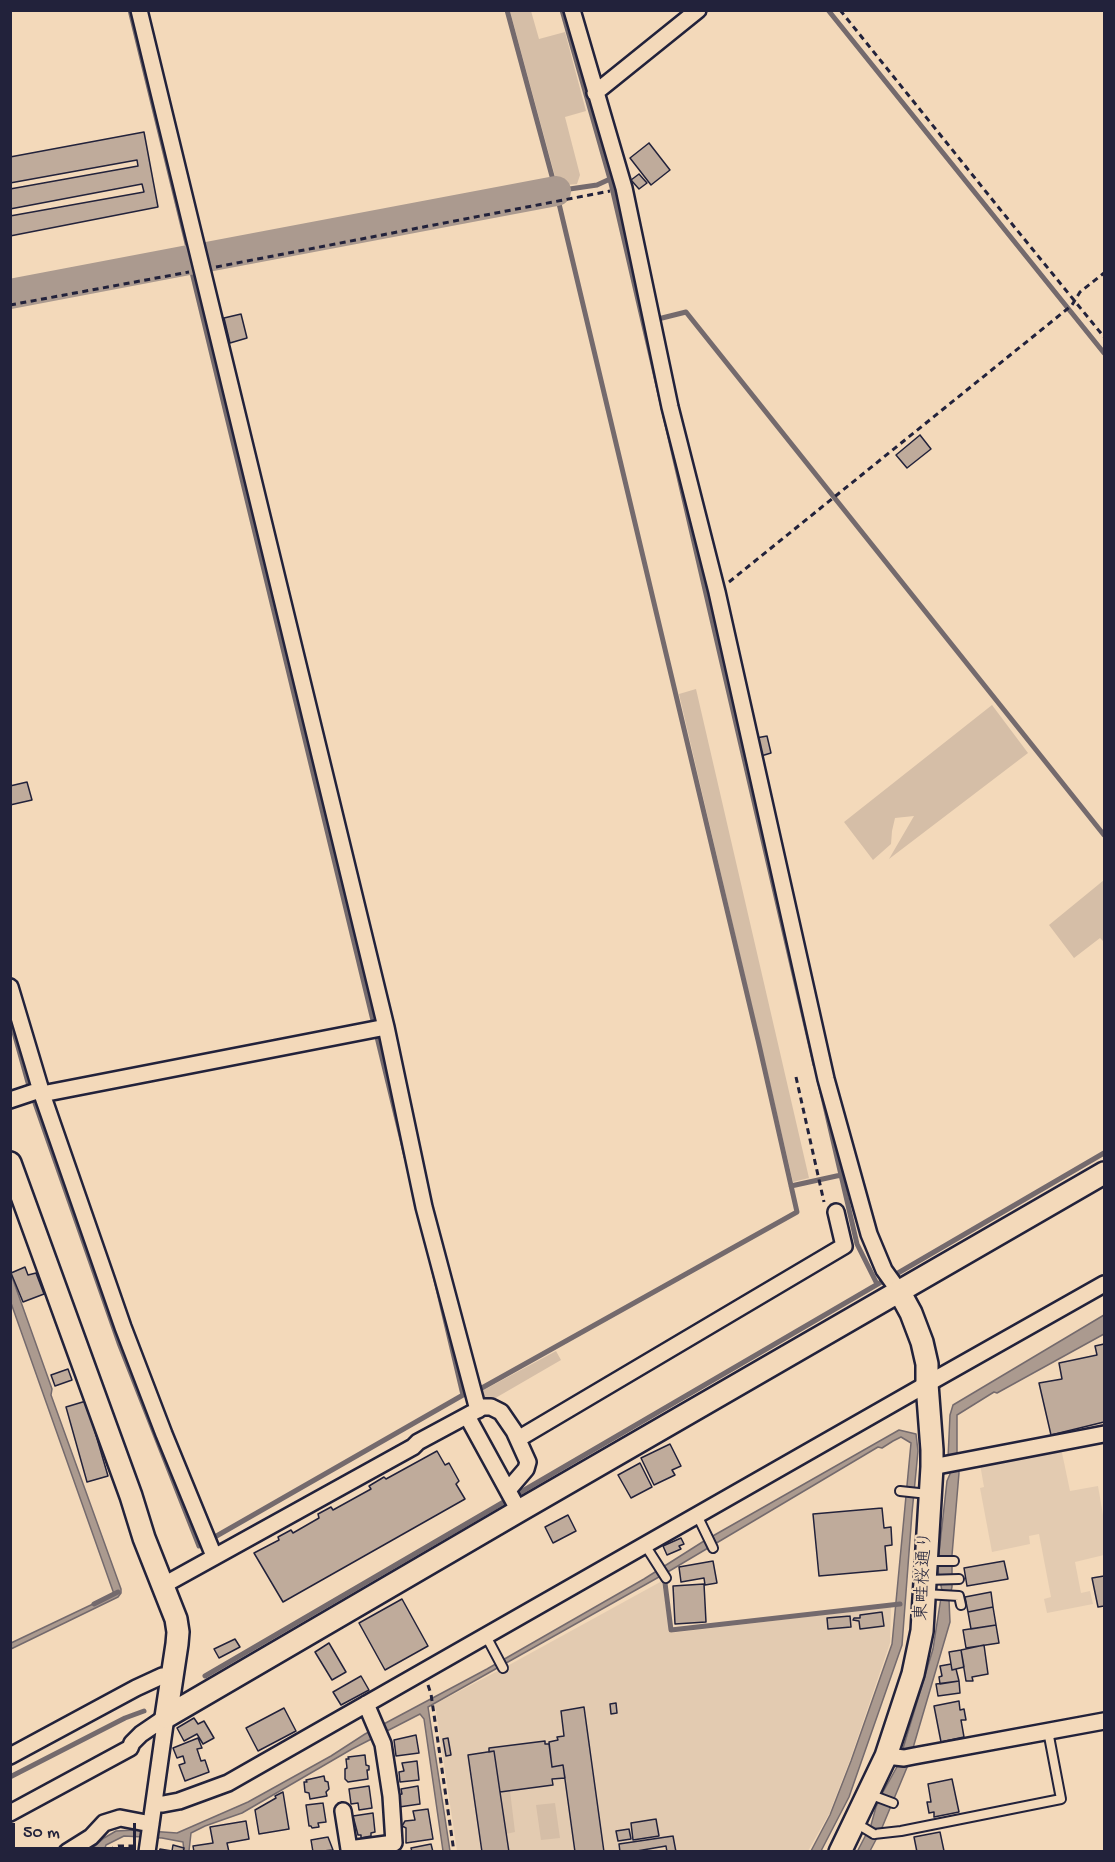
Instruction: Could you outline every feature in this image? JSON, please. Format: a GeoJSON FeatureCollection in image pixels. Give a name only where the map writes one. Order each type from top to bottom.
{"type":"FeatureCollection","features":[{"type":"Feature","properties":{"kind":"street"},"geometry":{"type":"LineString","coordinates":[[139,10],[195,271],[379,1029],[473,1402],[513,1499]]}},
{"type":"Feature","properties":{"kind":"street"},"geometry":{"type":"LineString","coordinates":[[572,10],[624,188],[670,407],[717,592],[775,856],[837,1120],[869,1234],[884,1270],[899,1291]]}},
{"type":"Feature","properties":{"kind":"street"},"geometry":{"type":"LineString","coordinates":[[595,93],[698,10]]}},
{"type":"Feature","properties":{"kind":"street"},"geometry":{"type":"LineString","coordinates":[[10,987],[36,1092],[164,1434],[214,1556]]}},
{"type":"Feature","properties":{"kind":"street"},"geometry":{"type":"LineString","coordinates":[[10,1100],[36,1092],[379,1029]]}},
{"type":"Feature","properties":{"kind":"street"},"geometry":{"type":"LineString","coordinates":[[10,1163],[162,1586],[176,1619],[178,1632],[173,1678],[148,1849]]}},
{"type":"Feature","properties":{"kind":"street"},"geometry":{"type":"LineString","coordinates":[[130,1748],[141,1734],[166,1717],[513,1499],[899,1291],[1104,1173]]}},
{"type":"Feature","properties":{"kind":"street"},"geometry":{"type":"LineString","coordinates":[[518,1439],[844,1246],[836,1212]]}},
{"type":"Feature","properties":{"kind":"street"},"geometry":{"type":"LineString","coordinates":[[154,1803],[179,1801],[228,1783],[1104,1284]]}},
{"type":"Feature","properties":{"kind":"street","name":"東畦桜通り"},"geometry":{"type":"LineString","coordinates":[[840,1851],[860,1825],[874,1796],[901,1757],[913,1674],[932,1578],[924,1493],[945,1464],[927,1384],[926,1357],[911,1313],[899,1291]]}},
{"type":"Feature","properties":{"kind":"street"},"geometry":{"type":"LineString","coordinates":[[162,1586],[473,1402],[501,1412],[518,1439],[528,1462],[513,1499]]}},
{"type":"Feature","properties":{"kind":"street"},"geometry":{"type":"LineString","coordinates":[[945,1464],[1104,1434]]}},
{"type":"Feature","properties":{"kind":"street"},"geometry":{"type":"LineString","coordinates":[[10,1756],[135,1688],[162,1676],[173,1678]]}},
{"type":"Feature","properties":{"kind":"street"},"geometry":{"type":"LineString","coordinates":[[343,1811],[349,1850],[394,1843],[391,1796],[383,1744],[366,1704]]}},
{"type":"Feature","properties":{"kind":"street"},"geometry":{"type":"LineString","coordinates":[[901,1757],[1104,1721]]}},
{"type":"Feature","properties":{"kind":"street"},"geometry":{"type":"LineString","coordinates":[[10,1813],[130,1748],[144,1744],[160,1756]]}},
{"type":"Feature","properties":{"kind":"street"},"geometry":{"type":"LineString","coordinates":[[66,1851],[91,1837],[104,1823],[120,1818],[151,1824]]}},
{"type":"Feature","properties":{"kind":"lane"},"geometry":{"type":"LineString","coordinates":[[900,1491],[924,1493]]}},
{"type":"Feature","properties":{"kind":"lane"},"geometry":{"type":"LineString","coordinates":[[697,1515],[713,1548]]}},
{"type":"Feature","properties":{"kind":"lane"},"geometry":{"type":"LineString","coordinates":[[645,1545],[666,1578]]}},
{"type":"Feature","properties":{"kind":"lane"},"geometry":{"type":"LineString","coordinates":[[932,1578],[954,1561]]}},
{"type":"Feature","properties":{"kind":"lane"},"geometry":{"type":"LineString","coordinates":[[932,1578],[956,1579]]}},
{"type":"Feature","properties":{"kind":"lane"},"geometry":{"type":"LineString","coordinates":[[932,1578],[951,1595],[959,1596],[961,1605]]}},
{"type":"Feature","properties":{"kind":"lane"},"geometry":{"type":"LineString","coordinates":[[486,1636],[504,1668]]}},
{"type":"Feature","properties":{"kind":"lane"},"geometry":{"type":"LineString","coordinates":[[860,1825],[874,1834],[901,1831],[1060,1799],[1048,1731]]}},
{"type":"Feature","properties":{"kind":"lane"},"geometry":{"type":"LineString","coordinates":[[874,1796],[893,1803]]}},
{"type":"Feature","properties":{"kind":"path"},"geometry":{"type":"LineString","coordinates":[[840,10],[1074,303],[1104,337]]}},
{"type":"Feature","properties":{"kind":"path"},"geometry":{"type":"LineString","coordinates":[[10,305],[607,192]]}},
{"type":"Feature","properties":{"kind":"path"},"geometry":{"type":"LineString","coordinates":[[717,592],[1066,310],[1074,303],[1080,292],[1104,273]]}},
{"type":"Feature","properties":{"kind":"path"},"geometry":{"type":"LineString","coordinates":[[796,1077],[820,1183]]}},
{"type":"Feature","properties":{"kind":"path"},"geometry":{"type":"LineString","coordinates":[[431,1694],[454,1851]]}},
{"type":"Feature","properties":{"kind":"path"},"geometry":{"type":"LineString","coordinates":[[110,1851],[118,1846],[148,1849]]}},
{"type":"Feature","properties":{"kind":"shaded area"},"geometry":{"type":"Polygon","coordinates":[[[510,11],[531,11],[539,39],[565,32],[586,111],[565,117],[580,175],[577,184],[567,185],[556,180],[510,11]]]}},
{"type":"Feature","properties":{"kind":"shaded area"},"geometry":{"type":"Polygon","coordinates":[[[696,689],[809,1178],[793,1182],[679,694],[696,689]]]}},
{"type":"Feature","properties":{"kind":"shaded area"},"geometry":{"type":"Polygon","coordinates":[[[992,705],[1028,753],[889,859],[914,816],[895,818],[891,844],[873,860],[844,822],[992,705]]]}},
{"type":"Feature","properties":{"kind":"shaded area"},"geometry":{"type":"Polygon","coordinates":[[[1104,880],[1104,942],[1100,938],[1074,958],[1049,925],[1104,880]]]}},
{"type":"Feature","properties":{"kind":"shaded area"},"geometry":{"type":"Polygon","coordinates":[[[11,1274],[121,1593],[118,1597],[11,1649],[11,1643],[114,1594],[11,1303],[11,1274]]]}},
{"type":"Feature","properties":{"kind":"shaded area"},"geometry":{"type":"Polygon","coordinates":[[[1104,1315],[1104,1334],[997,1393],[994,1392],[957,1415],[959,1473],[952,1555],[952,1587],[949,1600],[950,1622],[908,1765],[870,1851],[857,1852],[871,1825],[883,1792],[898,1765],[933,1649],[942,1591],[938,1570],[939,1553],[947,1481],[950,1474],[948,1458],[950,1415],[953,1405],[1104,1315]]]}},
{"type":"Feature","properties":{"kind":"shaded area"},"geometry":{"type":"Polygon","coordinates":[[[556,1351],[561,1360],[492,1400],[482,1399],[480,1392],[556,1351]]]}},
{"type":"Feature","properties":{"kind":"shaded area"},"geometry":{"type":"Polygon","coordinates":[[[899,1430],[916,1434],[918,1451],[902,1645],[849,1797],[821,1851],[811,1851],[830,1815],[892,1644],[911,1443],[901,1437],[882,1448],[878,1447],[666,1573],[428,1707],[450,1851],[443,1851],[424,1719],[420,1714],[352,1749],[242,1813],[191,1833],[189,1851],[184,1851],[183,1842],[162,1838],[124,1836],[106,1845],[104,1851],[85,1852],[116,1831],[177,1833],[248,1802],[331,1756],[365,1734],[487,1669],[644,1579],[704,1541],[899,1430]]]}},
{"type":"Feature","properties":{"kind":"shaded area"},"geometry":{"type":"Polygon","coordinates":[[[1061,1448],[1070,1491],[1098,1486],[1104,1521],[1104,1555],[1075,1562],[1081,1593],[1090,1591],[1093,1604],[1047,1613],[1044,1599],[1051,1597],[1039,1534],[1029,1536],[1030,1544],[992,1552],[980,1488],[984,1487],[980,1464],[1061,1448]]]}},
{"type":"Feature","properties":{"kind":"shaded area"},"geometry":{"type":"Polygon","coordinates":[[[662,1581],[670,1633],[891,1607],[890,1643],[829,1814],[808,1851],[457,1851],[435,1704],[662,1581]]]}},
{"type":"Feature","properties":{"kind":"shaded area"},"geometry":{"type":"Polygon","coordinates":[[[510,1791],[515,1832],[506,1834],[500,1792],[510,1791]]]}},
{"type":"Feature","properties":{"kind":"shaded area"},"geometry":{"type":"Polygon","coordinates":[[[555,1803],[560,1838],[541,1840],[536,1805],[555,1803]]]}},
{"type":"Feature","properties":{"kind":"building"},"geometry":{"type":"Polygon","coordinates":[[[144,132],[158,207],[10,236],[10,216],[144,192],[142,184],[10,209],[10,189],[138,166],[137,160],[10,183],[10,157],[144,132]]]}},
{"type":"Feature","properties":{"kind":"building"},"geometry":{"type":"Polygon","coordinates":[[[649,143],[670,170],[651,185],[630,158],[649,143]]]}},
{"type":"Feature","properties":{"kind":"building"},"geometry":{"type":"Polygon","coordinates":[[[639,174],[647,183],[639,189],[631,180],[639,174]]]}},
{"type":"Feature","properties":{"kind":"building"},"geometry":{"type":"Polygon","coordinates":[[[241,314],[247,338],[230,343],[224,318],[241,314]]]}},
{"type":"Feature","properties":{"kind":"building"},"geometry":{"type":"Polygon","coordinates":[[[920,435],[931,449],[907,468],[896,455],[920,435]]]}},
{"type":"Feature","properties":{"kind":"building"},"geometry":{"type":"Polygon","coordinates":[[[767,736],[771,753],[761,756],[756,738],[767,736]]]}},
{"type":"Feature","properties":{"kind":"building"},"geometry":{"type":"Polygon","coordinates":[[[27,782],[32,800],[10,805],[10,786],[27,782]]]}},
{"type":"Feature","properties":{"kind":"building"},"geometry":{"type":"Polygon","coordinates":[[[25,1267],[28,1275],[36,1273],[44,1294],[23,1302],[11,1273],[25,1267]]]}},
{"type":"Feature","properties":{"kind":"building"},"geometry":{"type":"Polygon","coordinates":[[[1104,1344],[1104,1422],[1051,1435],[1039,1383],[1062,1379],[1059,1363],[1097,1355],[1095,1346],[1104,1344]]]}},
{"type":"Feature","properties":{"kind":"building"},"geometry":{"type":"Polygon","coordinates":[[[68,1369],[72,1380],[55,1386],[51,1375],[68,1369]]]}},
{"type":"Feature","properties":{"kind":"building"},"geometry":{"type":"Polygon","coordinates":[[[86,1401],[108,1476],[87,1482],[66,1407],[86,1401]]]}},
{"type":"Feature","properties":{"kind":"building"},"geometry":{"type":"Polygon","coordinates":[[[670,1444],[681,1466],[672,1470],[675,1475],[654,1485],[641,1458],[670,1444]]]}},
{"type":"Feature","properties":{"kind":"building"},"geometry":{"type":"Polygon","coordinates":[[[437,1451],[445,1465],[449,1463],[459,1481],[456,1484],[465,1499],[283,1602],[254,1553],[279,1540],[278,1537],[291,1530],[293,1533],[319,1518],[318,1514],[331,1507],[333,1510],[371,1489],[369,1486],[384,1477],[386,1479],[437,1451]]]}},
{"type":"Feature","properties":{"kind":"building"},"geometry":{"type":"Polygon","coordinates":[[[640,1463],[652,1487],[631,1498],[618,1475],[640,1463]]]}},
{"type":"Feature","properties":{"kind":"building"},"geometry":{"type":"Polygon","coordinates":[[[882,1508],[884,1528],[891,1527],[892,1545],[885,1546],[887,1570],[819,1576],[813,1514],[882,1508]]]}},
{"type":"Feature","properties":{"kind":"building"},"geometry":{"type":"Polygon","coordinates":[[[568,1515],[576,1531],[553,1543],[545,1527],[568,1515]]]}},
{"type":"Feature","properties":{"kind":"building"},"geometry":{"type":"Polygon","coordinates":[[[681,1538],[684,1544],[679,1546],[681,1549],[667,1555],[663,1546],[681,1538]]]}},
{"type":"Feature","properties":{"kind":"building"},"geometry":{"type":"Polygon","coordinates":[[[713,1561],[717,1583],[705,1585],[704,1578],[681,1582],[679,1567],[713,1561]]]}},
{"type":"Feature","properties":{"kind":"building"},"geometry":{"type":"Polygon","coordinates":[[[1004,1561],[1008,1579],[967,1586],[964,1568],[1004,1561]]]}},
{"type":"Feature","properties":{"kind":"building"},"geometry":{"type":"Polygon","coordinates":[[[1104,1576],[1104,1606],[1098,1607],[1092,1578],[1104,1576]]]}},
{"type":"Feature","properties":{"kind":"building"},"geometry":{"type":"Polygon","coordinates":[[[704,1584],[706,1622],[675,1624],[673,1586],[704,1584]]]}},
{"type":"Feature","properties":{"kind":"building"},"geometry":{"type":"Polygon","coordinates":[[[991,1592],[993,1607],[968,1612],[965,1597],[991,1592]]]}},
{"type":"Feature","properties":{"kind":"building"},"geometry":{"type":"Polygon","coordinates":[[[402,1599],[428,1646],[385,1670],[359,1623],[402,1599]]]}},
{"type":"Feature","properties":{"kind":"building"},"geometry":{"type":"Polygon","coordinates":[[[993,1607],[996,1625],[971,1629],[968,1612],[993,1607]]]}},
{"type":"Feature","properties":{"kind":"building"},"geometry":{"type":"Polygon","coordinates":[[[882,1612],[884,1626],[860,1629],[859,1621],[853,1620],[860,1618],[860,1615],[882,1612]]]}},
{"type":"Feature","properties":{"kind":"building"},"geometry":{"type":"Polygon","coordinates":[[[850,1616],[851,1627],[828,1629],[827,1618],[850,1616]]]}},
{"type":"Feature","properties":{"kind":"building"},"geometry":{"type":"Polygon","coordinates":[[[996,1625],[999,1643],[966,1648],[963,1630],[996,1625]]]}},
{"type":"Feature","properties":{"kind":"building"},"geometry":{"type":"Polygon","coordinates":[[[235,1639],[240,1647],[219,1658],[214,1649],[235,1639]]]}},
{"type":"Feature","properties":{"kind":"building"},"geometry":{"type":"Polygon","coordinates":[[[329,1643],[346,1672],[332,1680],[315,1652],[329,1643]]]}},
{"type":"Feature","properties":{"kind":"building"},"geometry":{"type":"Polygon","coordinates":[[[984,1645],[988,1674],[972,1677],[973,1681],[966,1681],[961,1650],[984,1645]]]}},
{"type":"Feature","properties":{"kind":"building"},"geometry":{"type":"Polygon","coordinates":[[[961,1650],[964,1667],[952,1670],[949,1652],[961,1650]]]}},
{"type":"Feature","properties":{"kind":"building"},"geometry":{"type":"Polygon","coordinates":[[[951,1664],[952,1670],[956,1669],[959,1681],[940,1684],[939,1677],[942,1676],[940,1666],[951,1664]]]}},
{"type":"Feature","properties":{"kind":"building"},"geometry":{"type":"Polygon","coordinates":[[[361,1676],[369,1690],[341,1705],[333,1692],[361,1676]]]}},
{"type":"Feature","properties":{"kind":"building"},"geometry":{"type":"Polygon","coordinates":[[[959,1681],[960,1693],[938,1696],[936,1684],[959,1681]]]}},
{"type":"Feature","properties":{"kind":"building"},"geometry":{"type":"Polygon","coordinates":[[[959,1701],[960,1710],[964,1709],[966,1720],[961,1720],[964,1737],[941,1742],[934,1706],[959,1701]]]}},
{"type":"Feature","properties":{"kind":"building"},"geometry":{"type":"Polygon","coordinates":[[[616,1703],[617,1713],[611,1714],[610,1704],[616,1703]]]}},
{"type":"Feature","properties":{"kind":"building"},"geometry":{"type":"Polygon","coordinates":[[[584,1707],[604,1852],[575,1852],[563,1765],[552,1767],[549,1742],[564,1736],[561,1711],[584,1707]]]}},
{"type":"Feature","properties":{"kind":"building"},"geometry":{"type":"Polygon","coordinates":[[[284,1708],[296,1731],[258,1751],[246,1728],[284,1708]]]}},
{"type":"Feature","properties":{"kind":"building"},"geometry":{"type":"Polygon","coordinates":[[[194,1718],[198,1724],[204,1721],[214,1738],[203,1744],[197,1734],[184,1741],[177,1728],[194,1718]]]}},
{"type":"Feature","properties":{"kind":"building"},"geometry":{"type":"Polygon","coordinates":[[[416,1735],[419,1753],[396,1756],[394,1740],[416,1735]]]}},
{"type":"Feature","properties":{"kind":"building"},"geometry":{"type":"Polygon","coordinates":[[[198,1738],[202,1748],[197,1749],[201,1761],[205,1760],[209,1772],[185,1781],[179,1765],[185,1763],[183,1756],[177,1758],[173,1748],[198,1738]]]}},
{"type":"Feature","properties":{"kind":"building"},"geometry":{"type":"Polygon","coordinates":[[[448,1738],[451,1755],[446,1756],[443,1739],[448,1738]]]}},
{"type":"Feature","properties":{"kind":"building"},"geometry":{"type":"Polygon","coordinates":[[[545,1741],[545,1744],[549,1744],[552,1767],[563,1765],[565,1778],[552,1779],[553,1785],[500,1792],[494,1751],[489,1752],[489,1748],[545,1741]]]}},
{"type":"Feature","properties":{"kind":"building"},"geometry":{"type":"Polygon","coordinates":[[[494,1751],[509,1852],[482,1852],[468,1755],[494,1751]]]}},
{"type":"Feature","properties":{"kind":"building"},"geometry":{"type":"Polygon","coordinates":[[[365,1755],[366,1765],[369,1766],[368,1779],[348,1782],[345,1779],[346,1759],[365,1755]]]}},
{"type":"Feature","properties":{"kind":"building"},"geometry":{"type":"Polygon","coordinates":[[[417,1761],[419,1780],[400,1782],[399,1772],[404,1771],[402,1763],[417,1761]]]}},
{"type":"Feature","properties":{"kind":"building"},"geometry":{"type":"Polygon","coordinates":[[[324,1776],[325,1781],[328,1782],[327,1796],[310,1799],[309,1793],[305,1792],[304,1782],[324,1776]]]}},
{"type":"Feature","properties":{"kind":"building"},"geometry":{"type":"Polygon","coordinates":[[[952,1779],[959,1812],[934,1817],[934,1812],[929,1813],[927,1802],[931,1802],[928,1784],[952,1779]]]}},
{"type":"Feature","properties":{"kind":"building"},"geometry":{"type":"Polygon","coordinates":[[[369,1786],[372,1808],[359,1810],[358,1803],[351,1804],[349,1789],[369,1786]]]}},
{"type":"Feature","properties":{"kind":"building"},"geometry":{"type":"Polygon","coordinates":[[[418,1786],[420,1804],[399,1807],[398,1795],[402,1794],[401,1789],[418,1786]]]}},
{"type":"Feature","properties":{"kind":"building"},"geometry":{"type":"Polygon","coordinates":[[[283,1792],[289,1829],[259,1834],[255,1810],[283,1792]]]}},
{"type":"Feature","properties":{"kind":"building"},"geometry":{"type":"Polygon","coordinates":[[[323,1803],[326,1822],[318,1823],[319,1827],[312,1828],[309,1826],[306,1805],[323,1803]]]}},
{"type":"Feature","properties":{"kind":"building"},"geometry":{"type":"Polygon","coordinates":[[[428,1809],[433,1839],[406,1843],[406,1828],[402,1826],[405,1821],[415,1820],[413,1811],[428,1809]]]}},
{"type":"Feature","properties":{"kind":"building"},"geometry":{"type":"Polygon","coordinates":[[[373,1813],[375,1832],[371,1833],[371,1836],[361,1838],[353,1816],[373,1813]]]}},
{"type":"Feature","properties":{"kind":"building"},"geometry":{"type":"Polygon","coordinates":[[[656,1819],[659,1836],[633,1840],[631,1823],[656,1819]]]}},
{"type":"Feature","properties":{"kind":"building"},"geometry":{"type":"Polygon","coordinates":[[[246,1821],[249,1839],[227,1843],[229,1852],[194,1852],[193,1846],[213,1843],[210,1827],[246,1821]]]}},
{"type":"Feature","properties":{"kind":"building"},"geometry":{"type":"Polygon","coordinates":[[[629,1829],[631,1839],[618,1841],[616,1831],[629,1829]]]}},
{"type":"Feature","properties":{"kind":"building"},"geometry":{"type":"Polygon","coordinates":[[[940,1832],[944,1851],[917,1852],[914,1837],[940,1832]]]}},
{"type":"Feature","properties":{"kind":"building"},"geometry":{"type":"Polygon","coordinates":[[[673,1836],[676,1852],[667,1852],[666,1846],[620,1852],[619,1844],[673,1836]]]}},
{"type":"Feature","properties":{"kind":"building"},"geometry":{"type":"Polygon","coordinates":[[[328,1837],[333,1850],[313,1852],[311,1840],[328,1837]]]}},
{"type":"Feature","properties":{"kind":"building"},"geometry":{"type":"Polygon","coordinates":[[[431,1844],[433,1852],[412,1852],[411,1848],[431,1844]]]}},
{"type":"Feature","properties":{"kind":"building"},"geometry":{"type":"Polygon","coordinates":[[[173,1845],[184,1848],[183,1852],[159,1852],[160,1849],[172,1851],[173,1845]]]}},
{"type":"Feature","properties":{"kind":"waterway"},"geometry":{"type":"LineString","coordinates":[[130,10],[191,260]]}},
{"type":"Feature","properties":{"kind":"waterway"},"geometry":{"type":"LineString","coordinates":[[213,1538],[463,1395],[480,1389],[797,1212],[556,191],[507,10]]}},
{"type":"Feature","properties":{"kind":"waterway"},"geometry":{"type":"LineString","coordinates":[[562,10],[610,179],[815,1065]]}},
{"type":"Feature","properties":{"kind":"waterway"},"geometry":{"type":"LineString","coordinates":[[828,10],[1104,353]]}},
{"type":"Feature","properties":{"kind":"waterway"},"geometry":{"type":"LineString","coordinates":[[556,191],[597,185],[610,179]]}},
{"type":"Feature","properties":{"kind":"waterway"},"geometry":{"type":"LineString","coordinates":[[207,257],[556,191]]}},
{"type":"Feature","properties":{"kind":"waterway"},"geometry":{"type":"LineString","coordinates":[[10,294],[194,259]]}},
{"type":"Feature","properties":{"kind":"waterway"},"geometry":{"type":"LineString","coordinates":[[189,260],[406,1157]]}},
{"type":"Feature","properties":{"kind":"waterway"},"geometry":{"type":"LineString","coordinates":[[658,319],[686,312],[1104,835]]}},
{"type":"Feature","properties":{"kind":"waterway"},"geometry":{"type":"LineString","coordinates":[[10,1018],[29,1086],[119,1343],[199,1546],[203,1543]]}},
{"type":"Feature","properties":{"kind":"waterway"},"geometry":{"type":"LineString","coordinates":[[819,1080],[857,1244],[877,1284]]}},
{"type":"Feature","properties":{"kind":"waterway"},"geometry":{"type":"LineString","coordinates":[[898,1273],[1104,1153]]}},
{"type":"Feature","properties":{"kind":"waterway"},"geometry":{"type":"LineString","coordinates":[[791,1186],[841,1175]]}},
{"type":"Feature","properties":{"kind":"waterway"},"geometry":{"type":"LineString","coordinates":[[433,1268],[463,1395]]}},
{"type":"Feature","properties":{"kind":"waterway"},"geometry":{"type":"LineString","coordinates":[[205,1676],[883,1281]]}},
{"type":"Feature","properties":{"kind":"waterway"},"geometry":{"type":"LineString","coordinates":[[663,1577],[671,1630],[900,1604]]}},
{"type":"Feature","properties":{"kind":"waterway"},"geometry":{"type":"LineString","coordinates":[[94,1604],[118,1592]]}},
{"type":"Feature","properties":{"kind":"waterway"},"geometry":{"type":"LineString","coordinates":[[10,1777],[125,1718],[144,1711]]}}]}
